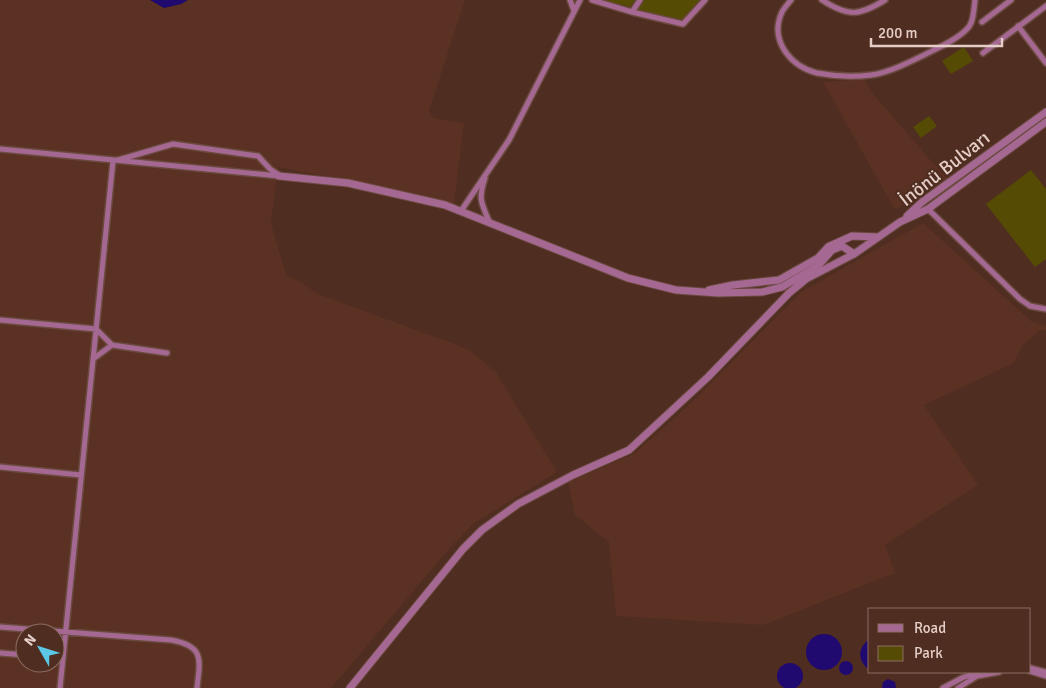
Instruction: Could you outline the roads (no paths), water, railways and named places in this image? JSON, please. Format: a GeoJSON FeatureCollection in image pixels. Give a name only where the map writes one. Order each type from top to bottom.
{"type":"FeatureCollection","features":[{"type":"Feature","properties":{"kind":"street"},"geometry":{"type":"LineString","coordinates":[[570,0],[574,11]]}},
{"type":"Feature","properties":{"kind":"street"},"geometry":{"type":"LineString","coordinates":[[461,211],[502,151],[580,0]]}},
{"type":"Feature","properties":{"kind":"street"},"geometry":{"type":"LineString","coordinates":[[592,0],[683,24],[705,0]]}},
{"type":"Feature","properties":{"kind":"street"},"geometry":{"type":"LineString","coordinates":[[632,12],[640,0]]}},
{"type":"Feature","properties":{"kind":"street"},"geometry":{"type":"LineString","coordinates":[[791,0],[782,12],[778,25],[779,42],[784,52],[800,66],[817,73],[844,75],[872,75],[912,62],[956,38],[971,24],[975,0]]}},
{"type":"Feature","properties":{"kind":"street"},"geometry":{"type":"LineString","coordinates":[[822,0],[836,9],[847,13],[869,9],[885,0]]}},
{"type":"Feature","properties":{"kind":"street"},"geometry":{"type":"LineString","coordinates":[[982,22],[1011,0]]}},
{"type":"Feature","properties":{"kind":"street"},"geometry":{"type":"LineString","coordinates":[[983,53],[1046,6]]}},
{"type":"Feature","properties":{"kind":"street"},"geometry":{"type":"LineString","coordinates":[[1018,26],[1046,63]]}},
{"type":"Feature","properties":{"kind":"street","name":"İnönü Bulvarı"},"geometry":{"type":"LineString","coordinates":[[904,220],[922,202],[1046,112]]}},
{"type":"Feature","properties":{"kind":"street","name":"İnönü Bulvarı"},"geometry":{"type":"LineString","coordinates":[[904,220],[928,209],[1046,122]]}},
{"type":"Feature","properties":{"kind":"street"},"geometry":{"type":"LineString","coordinates":[[113,161],[173,144],[258,156],[279,176]]}},
{"type":"Feature","properties":{"kind":"street"},"geometry":{"type":"LineString","coordinates":[[0,149],[348,183],[424,200],[461,211],[628,278],[676,290],[704,291],[733,285],[788,279],[808,268],[818,266],[828,253],[842,246],[854,254]]}},
{"type":"Feature","properties":{"kind":"street"},"geometry":{"type":"LineString","coordinates":[[113,161],[65,632],[171,640],[189,645],[197,652],[200,658],[197,688]]}},
{"type":"Feature","properties":{"kind":"street"},"geometry":{"type":"LineString","coordinates":[[487,173],[482,189],[481,202],[490,223]]}},
{"type":"Feature","properties":{"kind":"street"},"geometry":{"type":"LineString","coordinates":[[928,209],[1020,299],[1030,306],[1046,309]]}},
{"type":"Feature","properties":{"kind":"street"},"geometry":{"type":"LineString","coordinates":[[350,688],[463,548],[482,530],[518,504],[573,475],[629,450],[708,377],[789,293],[806,279],[854,254],[904,220]]}},
{"type":"Feature","properties":{"kind":"street"},"geometry":{"type":"LineString","coordinates":[[808,268],[828,247],[852,236],[878,237]]}},
{"type":"Feature","properties":{"kind":"street"},"geometry":{"type":"LineString","coordinates":[[0,320],[96,329],[112,345],[167,353]]}},
{"type":"Feature","properties":{"kind":"street"},"geometry":{"type":"LineString","coordinates":[[93,359],[112,345]]}},
{"type":"Feature","properties":{"kind":"street"},"geometry":{"type":"LineString","coordinates":[[0,467],[81,475]]}},
{"type":"Feature","properties":{"kind":"street"},"geometry":{"type":"LineString","coordinates":[[0,627],[15,628]]}},
{"type":"Feature","properties":{"kind":"street"},"geometry":{"type":"LineString","coordinates":[[0,653],[15,654]]}},
{"type":"Feature","properties":{"kind":"street"},"geometry":{"type":"LineString","coordinates":[[1031,670],[1046,672]]}},
{"type":"Feature","properties":{"kind":"street"},"geometry":{"type":"LineString","coordinates":[[1031,670],[1046,676]]}},
{"type":"Feature","properties":{"kind":"street"},"geometry":{"type":"LineString","coordinates":[[60,688],[62,673]]}},
{"type":"Feature","properties":{"kind":"street"},"geometry":{"type":"LineString","coordinates":[[944,688],[975,673]]}},
{"type":"Feature","properties":{"kind":"street"},"geometry":{"type":"LineString","coordinates":[[958,688],[978,676],[994,673]]}}]}
